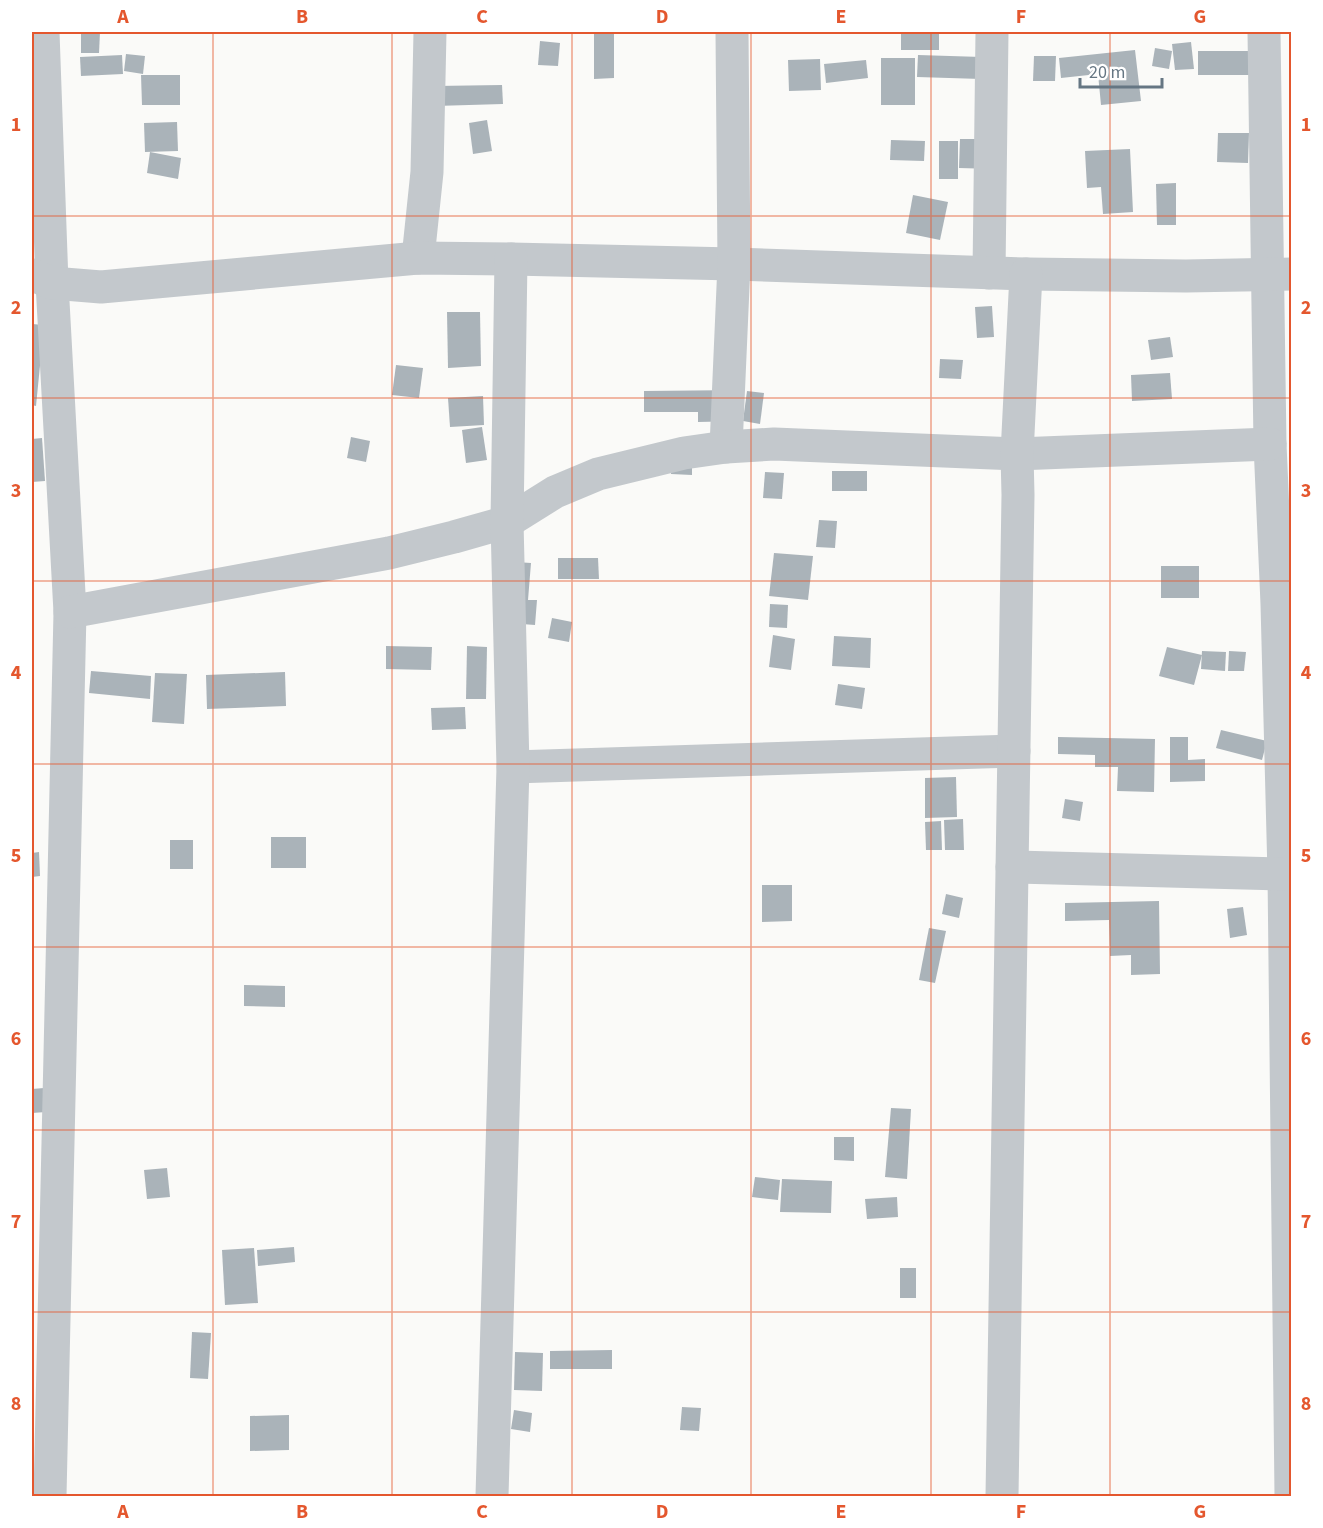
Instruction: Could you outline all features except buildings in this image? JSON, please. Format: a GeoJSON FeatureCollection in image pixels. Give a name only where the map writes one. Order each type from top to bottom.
{"type":"FeatureCollection","features":[{"type":"Feature","properties":{"kind":"street"},"geometry":{"type":"LineString","coordinates":[[43,32],[42,278],[70,612],[50,1497]]}},
{"type":"Feature","properties":{"kind":"street"},"geometry":{"type":"LineString","coordinates":[[418,258],[427,172],[430,32]]}},
{"type":"Feature","properties":{"kind":"street"},"geometry":{"type":"LineString","coordinates":[[726,447],[734,264],[732,32]]}},
{"type":"Feature","properties":{"kind":"street"},"geometry":{"type":"LineString","coordinates":[[989,273],[992,32]]}},
{"type":"Feature","properties":{"kind":"street"},"geometry":{"type":"LineString","coordinates":[[1264,32],[1279,275],[1270,444],[1284,604],[1284,874],[1288,1044],[1291,1497]]}},
{"type":"Feature","properties":{"kind":"street"},"geometry":{"type":"LineString","coordinates":[[42,278],[101,286],[418,258],[734,264],[1026,274],[1279,275]]}},
{"type":"Feature","properties":{"kind":"street"},"geometry":{"type":"LineString","coordinates":[[492,1497],[513,767],[507,522],[511,259]]}},
{"type":"Feature","properties":{"kind":"street"},"geometry":{"type":"LineString","coordinates":[[1002,1497],[1017,454],[1026,274]]}},
{"type":"Feature","properties":{"kind":"street"},"geometry":{"type":"LineString","coordinates":[[70,612],[389,553],[507,522],[555,492],[598,474],[684,453],[726,447],[774,444],[1017,454],[1270,444]]}},
{"type":"Feature","properties":{"kind":"street"},"geometry":{"type":"LineString","coordinates":[[513,767],[1014,751]]}},
{"type":"Feature","properties":{"kind":"street"},"geometry":{"type":"LineString","coordinates":[[1012,867],[1284,874]]}}]}
